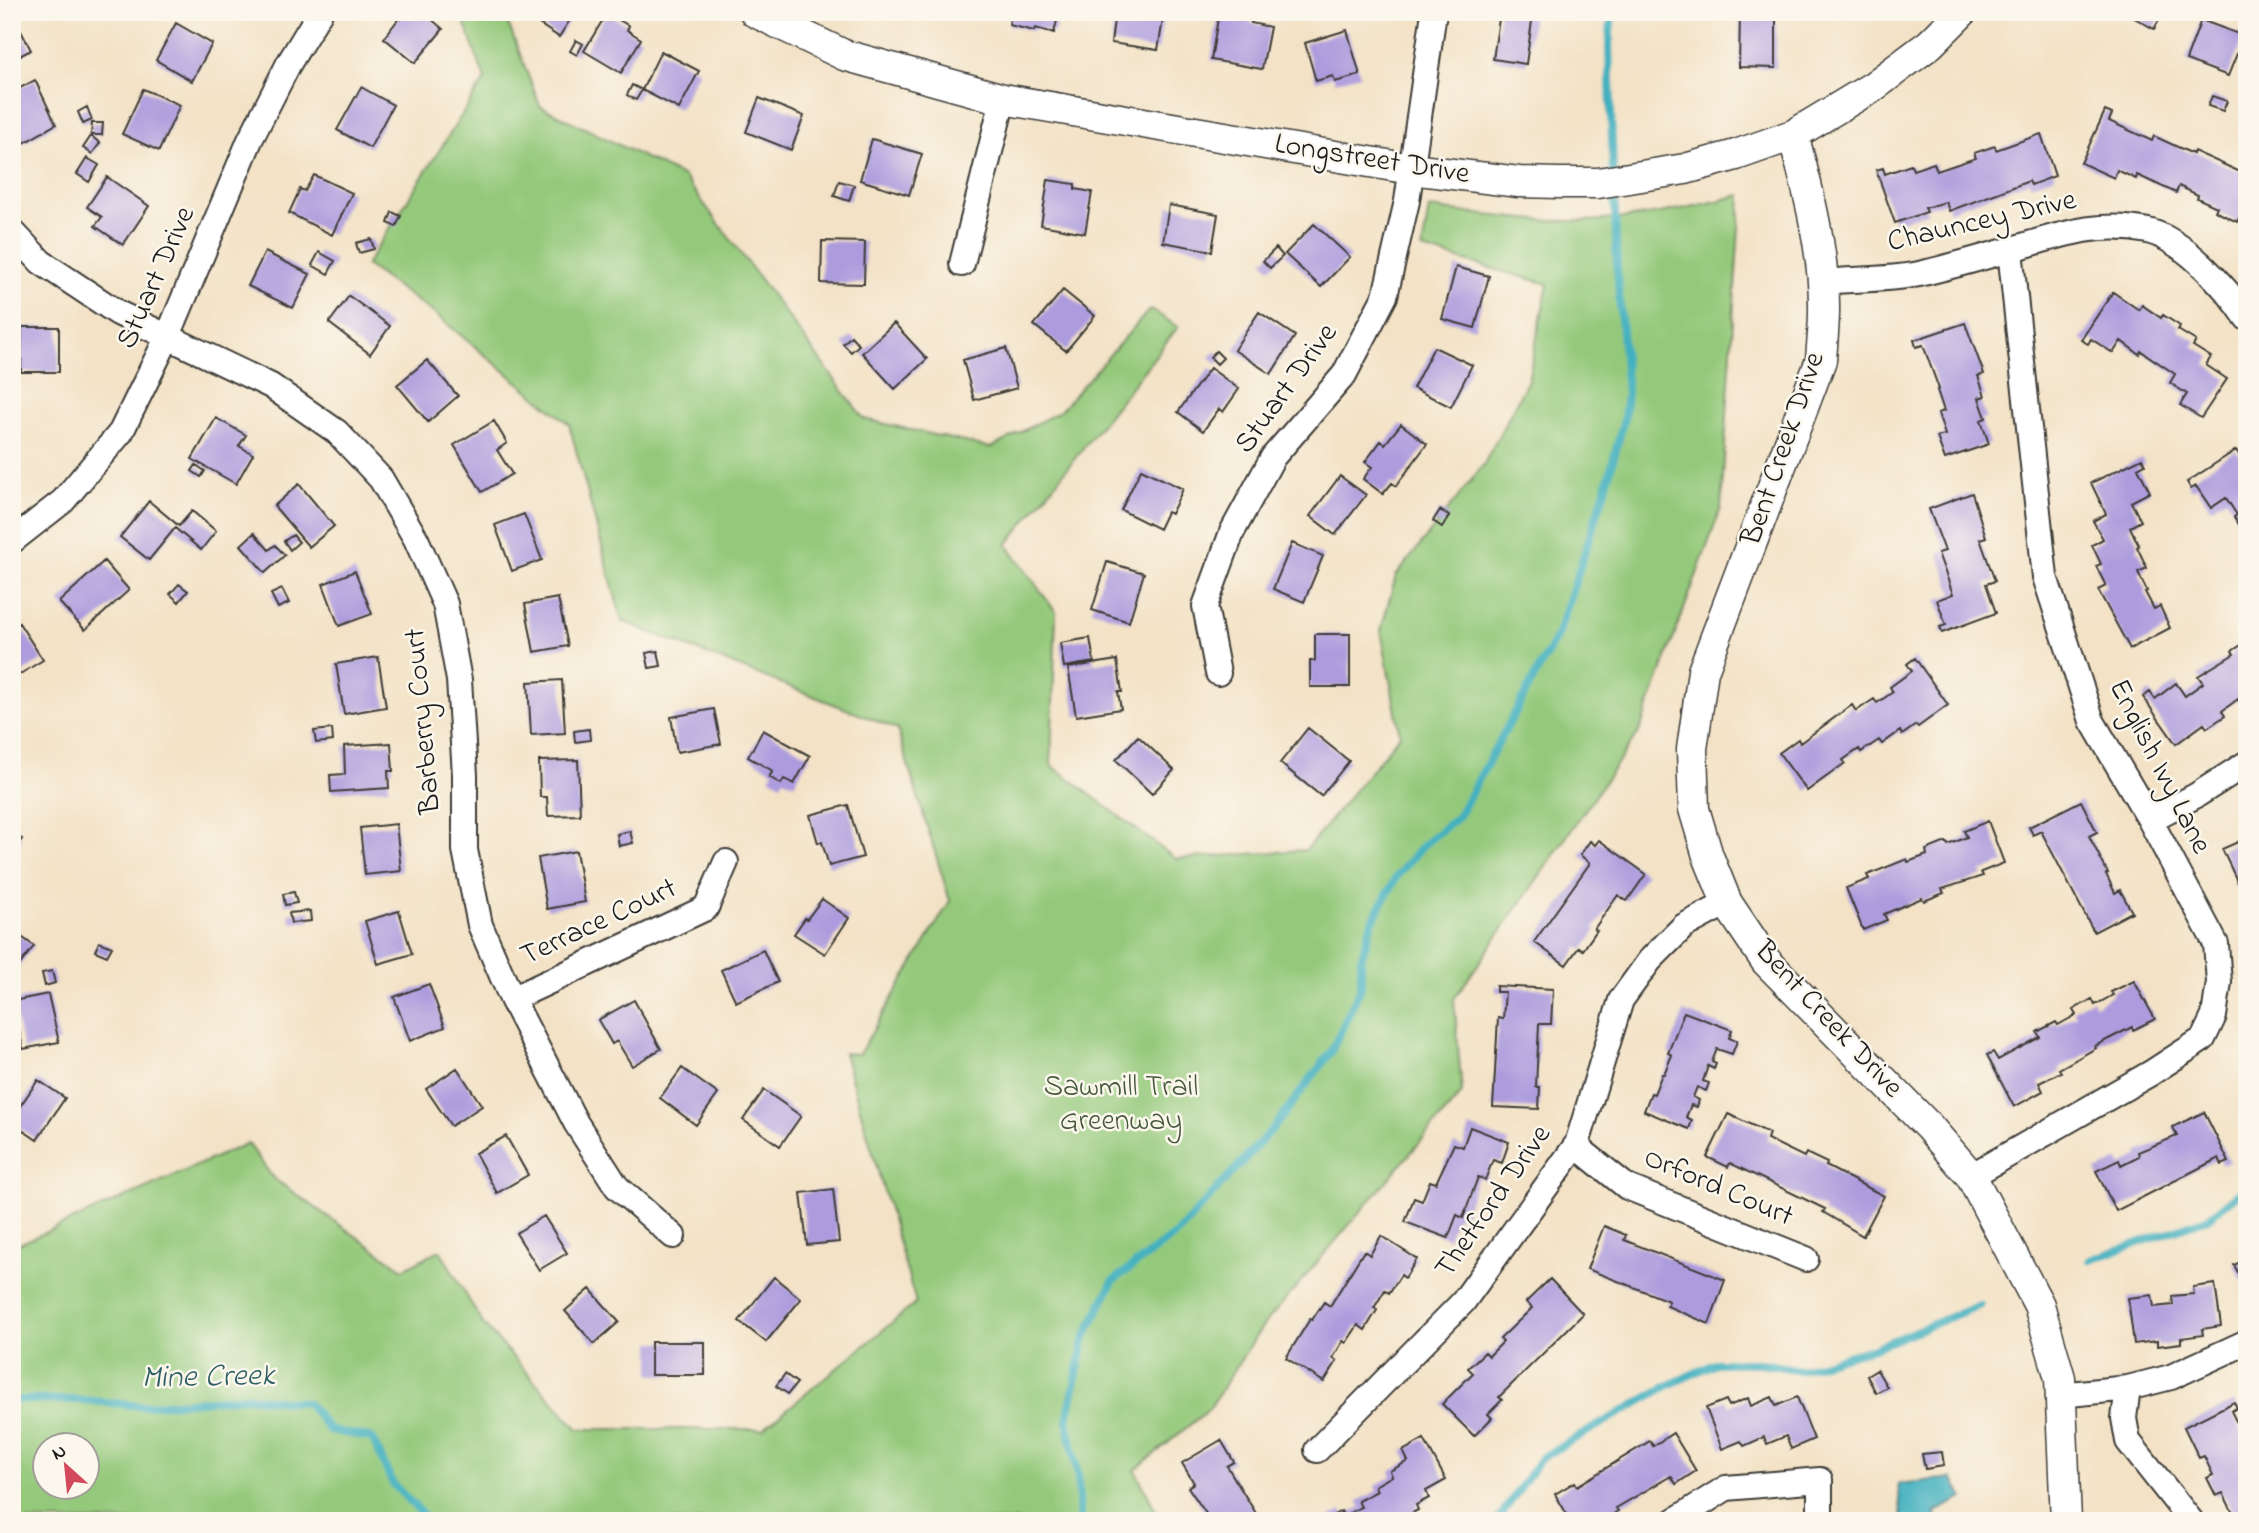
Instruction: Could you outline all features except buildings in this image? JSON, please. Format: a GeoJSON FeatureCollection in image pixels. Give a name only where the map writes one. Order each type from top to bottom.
{"type":"FeatureCollection","features":[{"type":"Feature","properties":{"kind":"street","name":"Stuart Drive"},"geometry":{"type":"LineString","coordinates":[[12,541],[63,501],[121,432],[168,336],[250,140],[289,63],[320,12]]}},
{"type":"Feature","properties":{"kind":"street","name":"Longstreet Drive"},"geometry":{"type":"LineString","coordinates":[[755,12],[844,55],[1003,99],[1411,169],[1519,182],[1598,183],[1685,169],[1793,135],[1874,86],[1930,44],[1962,12]]}},
{"type":"Feature","properties":{"kind":"street","name":"Stuart Drive"},"geometry":{"type":"LineString","coordinates":[[1219,673],[1205,606],[1232,532],[1273,457],[1344,375],[1385,296],[1407,201],[1434,12]]}},
{"type":"Feature","properties":{"kind":"street"},"geometry":{"type":"LineString","coordinates":[[962,264],[1003,99]]}},
{"type":"Feature","properties":{"kind":"street","name":"Bent Creek Drive"},"geometry":{"type":"LineString","coordinates":[[1793,135],[1814,225],[1823,282],[1821,360],[1703,671],[1692,749],[1694,809],[1708,856],[1727,903],[1766,961],[1928,1127],[1971,1176],[2039,1305],[2060,1378],[2066,1521]]}},
{"type":"Feature","properties":{"kind":"street","name":"Chauncey Drive"},"geometry":{"type":"LineString","coordinates":[[1823,282],[1916,274],[2074,230],[2118,228],[2150,232],[2176,245],[2207,269],[2232,295],[2247,318]]}},
{"type":"Feature","properties":{"kind":"street","name":"Barberry Court"},"geometry":{"type":"LineString","coordinates":[[12,231],[41,262],[118,313],[271,386],[337,432],[381,479],[416,539],[445,604],[459,680],[465,850],[480,925],[512,999],[576,1123],[617,1187],[673,1236]]}},
{"type":"Feature","properties":{"kind":"street","name":"English Ivy Lane"},"geometry":{"type":"LineString","coordinates":[[1971,1176],[2151,1073],[2203,1039],[2214,1016],[2219,982],[2216,944],[2150,820],[2092,721],[2046,577],[2010,250]]}},
{"type":"Feature","properties":{"kind":"street"},"geometry":{"type":"LineString","coordinates":[[2150,820],[2197,795],[2247,763]]}},
{"type":"Feature","properties":{"kind":"street","name":"Terrace Court"},"geometry":{"type":"LineString","coordinates":[[512,999],[706,908],[726,862]]}},
{"type":"Feature","properties":{"kind":"street","name":"Thetford Drive"},"geometry":{"type":"LineString","coordinates":[[1317,1450],[1463,1302],[1576,1146],[1621,1000],[1650,960],[1684,926],[1727,903]]}},
{"type":"Feature","properties":{"kind":"street","name":"Orford Court"},"geometry":{"type":"LineString","coordinates":[[1576,1146],[1628,1187],[1806,1259]]}},
{"type":"Feature","properties":{"kind":"street"},"geometry":{"type":"LineString","coordinates":[[2060,1395],[2128,1388],[2171,1377],[2247,1342]]}},
{"type":"Feature","properties":{"kind":"street"},"geometry":{"type":"LineString","coordinates":[[2128,1388],[2124,1418],[2128,1441],[2191,1521]]}},
{"type":"Feature","properties":{"kind":"street"},"geometry":{"type":"LineString","coordinates":[[1674,1521],[1726,1488],[1820,1480],[1820,1521]]}},
{"type":"Feature","properties":{"kind":"green space","name":"Sawmill Trail Greenway"},"geometry":{"type":"Polygon","coordinates":[[[452,12],[514,12],[508,23],[540,106],[684,177],[864,419],[991,448],[1060,411],[1150,309],[1178,327],[1007,545],[1056,612],[1051,765],[1176,859],[1306,850],[1400,735],[1381,630],[1396,576],[1484,464],[1528,380],[1548,284],[1422,249],[1429,208],[1526,219],[1600,220],[1668,212],[1741,195],[1721,508],[1639,732],[1454,999],[1462,1093],[1262,1327],[1209,1409],[1135,1470],[1161,1521],[12,1521],[12,1247],[248,1143],[273,1178],[403,1269],[440,1250],[483,1324],[578,1429],[763,1429],[916,1303],[844,1053],[859,1054],[950,901],[897,729],[622,621],[569,424],[435,314],[366,265],[485,79],[464,22],[452,12]]]}},
{"type":"Feature","properties":{"kind":"water"},"geometry":{"type":"Polygon","coordinates":[[[1952,1478],[1963,1498],[1935,1512],[1936,1521],[1902,1521],[1898,1484],[1952,1478]]]}},
{"type":"Feature","properties":{"kind":"waterway"},"geometry":{"type":"LineString","coordinates":[[1612,12],[1609,45],[1613,174]]}},
{"type":"Feature","properties":{"kind":"waterway"},"geometry":{"type":"LineString","coordinates":[[1080,1521],[1078,1475],[1067,1420],[1085,1337],[1113,1281],[1176,1234],[1275,1126],[1331,1052],[1361,987],[1361,959],[1372,922],[1397,876],[1423,845],[1458,817],[1558,634],[1607,484],[1624,419],[1627,394],[1617,269],[1614,186]]}},
{"type":"Feature","properties":{"kind":"waterway"},"geometry":{"type":"LineString","coordinates":[[2090,1260],[2207,1219],[2247,1187]]}},
{"type":"Feature","properties":{"kind":"waterway"},"geometry":{"type":"LineString","coordinates":[[1497,1521],[1541,1458],[1669,1385],[1716,1363],[1761,1363],[1800,1370],[1874,1348],[1980,1305]]}},
{"type":"Feature","properties":{"kind":"waterway","name":"Mine Creek"},"geometry":{"type":"LineString","coordinates":[[12,1400],[83,1400],[142,1406],[245,1397],[308,1403],[329,1430],[372,1438],[393,1484],[429,1521]]}}]}
